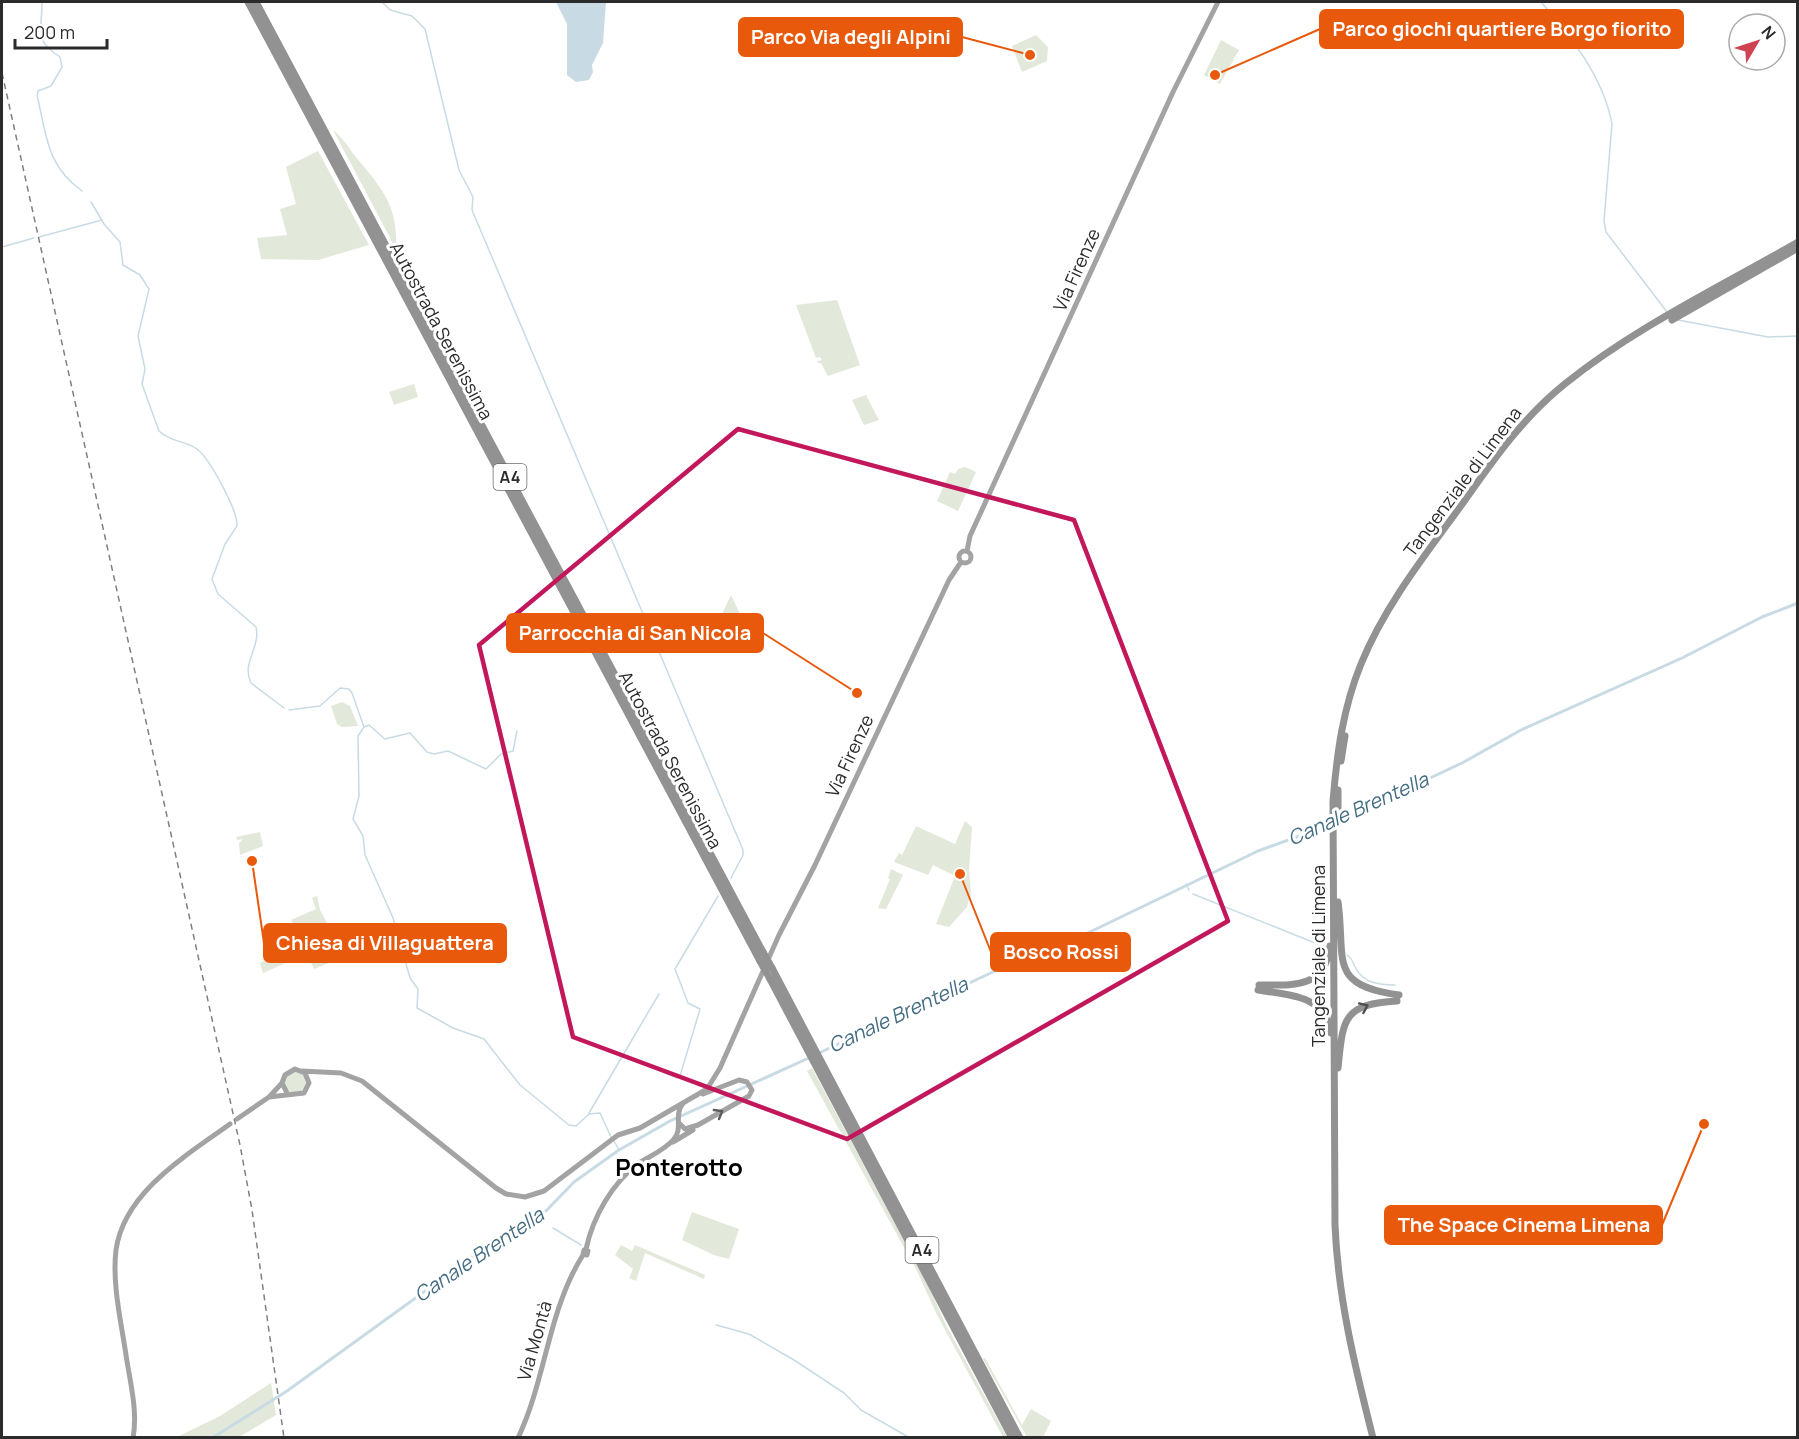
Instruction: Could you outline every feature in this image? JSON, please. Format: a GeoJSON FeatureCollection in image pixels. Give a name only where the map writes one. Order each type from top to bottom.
{"type":"FeatureCollection","features":[{"type":"Feature","properties":{"kind":"highway","name":"Autostrada Serenissima"},"geometry":{"type":"LineString","coordinates":[[248,2],[766,964],[813,1044],[820,1065],[1012,1437]]}},
{"type":"Feature","properties":{"kind":"highway","name":"Autostrada Serenissima"},"geometry":{"type":"LineString","coordinates":[[256,2],[763,952],[770,979],[804,1044],[820,1065],[1020,1437]]}},
{"type":"Feature","properties":{"kind":"highway","name":"Tangenziale di Limena"},"geometry":{"type":"LineString","coordinates":[[1375,1437],[1351,1325],[1337,1227],[1334,1079],[1338,748],[1366,654],[1391,606],[1507,442],[1535,411],[1569,380],[1616,347],[1669,319],[1797,242]]}},
{"type":"Feature","properties":{"kind":"highway","name":"Tangenziale di Limena"},"geometry":{"type":"LineString","coordinates":[[1679,313],[1797,248]]}},
{"type":"Feature","properties":{"kind":"highway"},"geometry":{"type":"LineString","coordinates":[[1334,1079],[1330,1029],[1321,1008],[1299,996],[1258,987],[1308,982],[1323,970],[1328,959],[1336,902]]}},
{"type":"Feature","properties":{"kind":"highway"},"geometry":{"type":"LineString","coordinates":[[1336,902],[1342,959],[1346,972],[1358,985],[1398,998],[1363,1005],[1347,1020],[1342,1030],[1338,1071]]}},
{"type":"Feature","properties":{"kind":"highway","name":"Tangenziale di Limena"},"geometry":{"type":"LineString","coordinates":[[1336,993],[1337,1227]]}},
{"type":"Feature","properties":{"kind":"main road","name":"Via Firenze"},"geometry":{"type":"LineString","coordinates":[[699,1096],[714,1078],[946,586],[961,562],[959,555],[967,552],[970,536],[1173,92],[1218,2]]}},
{"type":"Feature","properties":{"kind":"main road"},"geometry":{"type":"LineString","coordinates":[[237,1119],[269,1097],[282,1083],[287,1072],[295,1069],[341,1072],[362,1081],[496,1188],[514,1196],[525,1197],[544,1191],[616,1137],[699,1096],[739,1080],[748,1083],[751,1089],[749,1096],[666,1146]]}},
{"type":"Feature","properties":{"kind":"main road"},"geometry":{"type":"LineString","coordinates":[[302,1071],[309,1083]]}},
{"type":"Feature","properties":{"kind":"main road"},"geometry":{"type":"LineString","coordinates":[[269,1097],[287,1093],[301,1095],[315,1075],[324,1071]]}},
{"type":"Feature","properties":{"kind":"main road"},"geometry":{"type":"LineString","coordinates":[[714,1078],[715,1086],[722,1088]]}},
{"type":"Feature","properties":{"kind":"main road"},"geometry":{"type":"LineString","coordinates":[[282,1083],[287,1093]]}},
{"type":"Feature","properties":{"kind":"main road"},"geometry":{"type":"LineString","coordinates":[[686,1102],[677,1115],[678,1122],[685,1129],[698,1125]]}},
{"type":"Feature","properties":{"kind":"main road"},"geometry":{"type":"LineString","coordinates":[[663,1114],[673,1112],[677,1115]]}},
{"type":"Feature","properties":{"kind":"main road","name":"Via Montà"},"geometry":{"type":"LineString","coordinates":[[519,1437],[533,1403],[558,1312],[600,1213],[614,1187],[635,1166],[674,1139],[678,1122]]}},
{"type":"Feature","properties":{"kind":"main road"},"geometry":{"type":"LineString","coordinates":[[133,1437],[134,1412],[116,1276],[116,1249],[120,1232],[132,1210],[161,1177],[231,1124]]}},
{"type":"Feature","properties":{"kind":"highlighted area"},"geometry":{"type":"Polygon","coordinates":[[[738,429],[1074,520],[1228,921],[847,1139],[573,1037],[479,645],[738,429]]]}},
{"type":"Feature","properties":{"kind":"shaded area"},"geometry":{"type":"Polygon","coordinates":[[[1036,35],[1048,47],[1047,61],[1022,72],[1012,46],[1036,35]]]}},
{"type":"Feature","properties":{"kind":"shaded area"},"geometry":{"type":"Polygon","coordinates":[[[1221,40],[1239,50],[1220,84],[1204,75],[1221,40]]]}},
{"type":"Feature","properties":{"kind":"shaded area"},"geometry":{"type":"Polygon","coordinates":[[[333,130],[376,182],[388,201],[395,222],[396,249],[333,130]]]}},
{"type":"Feature","properties":{"kind":"shaded area"},"geometry":{"type":"Polygon","coordinates":[[[318,151],[369,245],[318,260],[261,259],[257,238],[287,235],[280,209],[296,204],[286,167],[318,151]]]}},
{"type":"Feature","properties":{"kind":"shaded area"},"geometry":{"type":"Polygon","coordinates":[[[837,300],[860,365],[828,376],[821,363],[817,361],[822,360],[820,357],[816,358],[796,305],[837,300]]]}},
{"type":"Feature","properties":{"kind":"shaded area"},"geometry":{"type":"Polygon","coordinates":[[[414,384],[418,397],[394,405],[389,392],[414,384]]]}},
{"type":"Feature","properties":{"kind":"shaded area"},"geometry":{"type":"Polygon","coordinates":[[[866,395],[879,420],[864,425],[852,400],[866,395]]]}},
{"type":"Feature","properties":{"kind":"shaded area"},"geometry":{"type":"Polygon","coordinates":[[[965,467],[976,472],[958,511],[937,501],[950,472],[955,474],[958,469],[965,467]]]}},
{"type":"Feature","properties":{"kind":"shaded area"},"geometry":{"type":"Polygon","coordinates":[[[731,595],[750,635],[719,620],[731,595]]]}},
{"type":"Feature","properties":{"kind":"shaded area"},"geometry":{"type":"Polygon","coordinates":[[[342,702],[350,706],[358,726],[342,727],[337,724],[331,706],[342,702]]]}},
{"type":"Feature","properties":{"kind":"shaded area"},"geometry":{"type":"Polygon","coordinates":[[[965,821],[972,827],[969,870],[971,893],[967,907],[949,927],[936,924],[955,876],[933,865],[928,875],[894,862],[899,853],[902,855],[916,826],[955,844],[965,821]]]}},
{"type":"Feature","properties":{"kind":"shaded area"},"geometry":{"type":"Polygon","coordinates":[[[260,832],[263,846],[240,855],[239,843],[243,839],[237,840],[236,837],[260,832]]]}},
{"type":"Feature","properties":{"kind":"shaded area"},"geometry":{"type":"Polygon","coordinates":[[[891,869],[903,875],[886,909],[878,908],[890,879],[888,878],[891,869]]]}},
{"type":"Feature","properties":{"kind":"shaded area"},"geometry":{"type":"Polygon","coordinates":[[[317,896],[320,910],[330,928],[335,929],[346,956],[314,969],[291,920],[316,909],[312,898],[317,896]]]}},
{"type":"Feature","properties":{"kind":"shaded area"},"geometry":{"type":"Polygon","coordinates":[[[299,943],[304,955],[263,973],[260,963],[299,943]]]}},
{"type":"Feature","properties":{"kind":"shaded area"},"geometry":{"type":"Polygon","coordinates":[[[812,1068],[1007,1437],[1003,1437],[936,1313],[917,1271],[807,1071],[812,1068]]]}},
{"type":"Feature","properties":{"kind":"shaded area"},"geometry":{"type":"Polygon","coordinates":[[[295,1071],[303,1074],[306,1082],[303,1090],[295,1093],[287,1090],[284,1082],[287,1074],[295,1071]]]}},
{"type":"Feature","properties":{"kind":"shaded area"},"geometry":{"type":"Polygon","coordinates":[[[692,1212],[739,1229],[729,1259],[714,1255],[682,1240],[692,1212]]]}},
{"type":"Feature","properties":{"kind":"shaded area"},"geometry":{"type":"Polygon","coordinates":[[[621,1245],[632,1251],[635,1245],[705,1275],[704,1279],[645,1253],[636,1281],[629,1278],[633,1269],[615,1255],[621,1245]]]}},
{"type":"Feature","properties":{"kind":"shaded area"},"geometry":{"type":"Polygon","coordinates":[[[985,1358],[1022,1425],[1031,1409],[1051,1421],[1043,1437],[1027,1437],[983,1359],[985,1358]]]}},
{"type":"Feature","properties":{"kind":"shaded area"},"geometry":{"type":"Polygon","coordinates":[[[271,1383],[276,1415],[239,1437],[177,1437],[220,1416],[271,1383]]]}},
{"type":"Feature","properties":{"kind":"water"},"geometry":{"type":"Polygon","coordinates":[[[556,2],[606,2],[603,43],[592,65],[593,72],[589,80],[576,82],[567,75],[567,24],[556,2]]]}},
{"type":"Feature","properties":{"kind":"waterway"},"geometry":{"type":"LineString","coordinates":[[42,2],[42,40],[51,51],[60,57],[62,67],[51,86],[38,91],[37,98],[47,141],[56,163],[71,182],[82,191]]}},
{"type":"Feature","properties":{"kind":"waterway"},"geometry":{"type":"LineString","coordinates":[[382,2],[390,10],[412,16],[425,29],[459,170],[473,197],[472,210],[743,850],[743,855],[731,878]]}},
{"type":"Feature","properties":{"kind":"waterway"},"geometry":{"type":"LineString","coordinates":[[1541,2],[1584,58],[1608,106],[1612,124],[1604,221],[1606,232],[1667,312]]}},
{"type":"Feature","properties":{"kind":"waterway"},"geometry":{"type":"LineString","coordinates":[[91,202],[104,224],[120,242],[123,265],[140,275],[149,289],[138,336],[145,369],[142,384],[159,431],[163,435],[197,449],[216,474],[233,509],[237,526],[225,544],[212,579],[218,594],[256,627],[256,641],[248,669],[251,683],[284,708]]}},
{"type":"Feature","properties":{"kind":"waterway"},"geometry":{"type":"LineString","coordinates":[[39,237],[102,220]]}},
{"type":"Feature","properties":{"kind":"waterway"},"geometry":{"type":"LineString","coordinates":[[2,247],[34,238]]}},
{"type":"Feature","properties":{"kind":"waterway"},"geometry":{"type":"LineString","coordinates":[[1678,320],[1768,337],[1798,336]]}},
{"type":"Feature","properties":{"kind":"waterway","name":"Canale Brentella"},"geometry":{"type":"LineString","coordinates":[[1339,821],[1462,763],[1521,730],[1682,658],[1762,617],[1798,603]]}},
{"type":"Feature","properties":{"kind":"waterway"},"geometry":{"type":"LineString","coordinates":[[289,710],[320,706],[340,688],[349,689],[352,693],[364,727],[358,736],[359,796],[353,819],[363,836],[365,855],[393,918],[410,978],[418,989],[417,1008],[453,1028],[484,1039],[520,1085],[569,1125],[576,1126],[589,1114],[600,1113],[611,1137]]}},
{"type":"Feature","properties":{"kind":"waterway"},"geometry":{"type":"LineString","coordinates":[[364,727],[369,725],[385,739],[410,733],[427,752],[434,754],[448,751],[486,769],[501,754],[513,751],[517,731]]}},
{"type":"Feature","properties":{"kind":"waterway","name":"Canale Brentella"},"geometry":{"type":"LineString","coordinates":[[819,1053],[995,971],[1040,956],[1258,851],[1333,824]]}},
{"type":"Feature","properties":{"kind":"waterway","name":"Canale Brentella"},"geometry":{"type":"LineString","coordinates":[[1186,884],[1189,890]]}},
{"type":"Feature","properties":{"kind":"waterway"},"geometry":{"type":"LineString","coordinates":[[1193,894],[1325,947]]}},
{"type":"Feature","properties":{"kind":"waterway"},"geometry":{"type":"LineString","coordinates":[[589,1113],[623,1055],[677,1078],[680,1076],[700,1009],[688,1003],[675,969],[718,896]]}},
{"type":"Feature","properties":{"kind":"waterway"},"geometry":{"type":"LineString","coordinates":[[1347,955],[1362,977],[1377,984],[1395,985]]}},
{"type":"Feature","properties":{"kind":"waterway"},"geometry":{"type":"LineString","coordinates":[[623,1055],[659,994]]}},
{"type":"Feature","properties":{"kind":"waterway","name":"Canale Brentella"},"geometry":{"type":"LineString","coordinates":[[212,1438],[287,1391],[486,1247],[547,1210],[574,1182],[619,1150],[670,1121],[811,1057]]}},
{"type":"Feature","properties":{"kind":"waterway"},"geometry":{"type":"LineString","coordinates":[[614,1141],[619,1150]]}},
{"type":"Feature","properties":{"kind":"waterway","name":"Canale Brentella"},"geometry":{"type":"LineString","coordinates":[[537,1216],[540,1220]]}},
{"type":"Feature","properties":{"kind":"waterway"},"geometry":{"type":"LineString","coordinates":[[553,1228],[581,1245]]}},
{"type":"Feature","properties":{"kind":"waterway"},"geometry":{"type":"LineString","coordinates":[[716,1325],[749,1334],[794,1360],[844,1393],[861,1410],[910,1438]]}},
{"type":"Feature","properties":{"kind":"railway"},"geometry":{"type":"LineString","coordinates":[[2,73],[240,1145],[252,1210],[284,1438]]}},
{"type":"Feature","properties":{"kind":"place","name":"Parco Via degli Alpini"},"geometry":{"type":"Point","coordinates":[1030,55]}},
{"type":"Feature","properties":{"kind":"place","name":"Parco giochi quartiere Borgo fiorito"},"geometry":{"type":"Point","coordinates":[1215,75]}},
{"type":"Feature","properties":{"kind":"place","name":"Parrocchia di San Nicola"},"geometry":{"type":"Point","coordinates":[857,693]}},
{"type":"Feature","properties":{"kind":"place","name":"Chiesa di Villaguattera"},"geometry":{"type":"Point","coordinates":[252,861]}},
{"type":"Feature","properties":{"kind":"place","name":"Bosco Rossi"},"geometry":{"type":"Point","coordinates":[960,874]}},
{"type":"Feature","properties":{"kind":"place","name":"The Space Cinema Limena"},"geometry":{"type":"Point","coordinates":[1704,1124]}},
{"type":"Feature","properties":{"kind":"district","name":"Ponterotto"},"geometry":{"type":"Point","coordinates":[679,1168]}}]}
